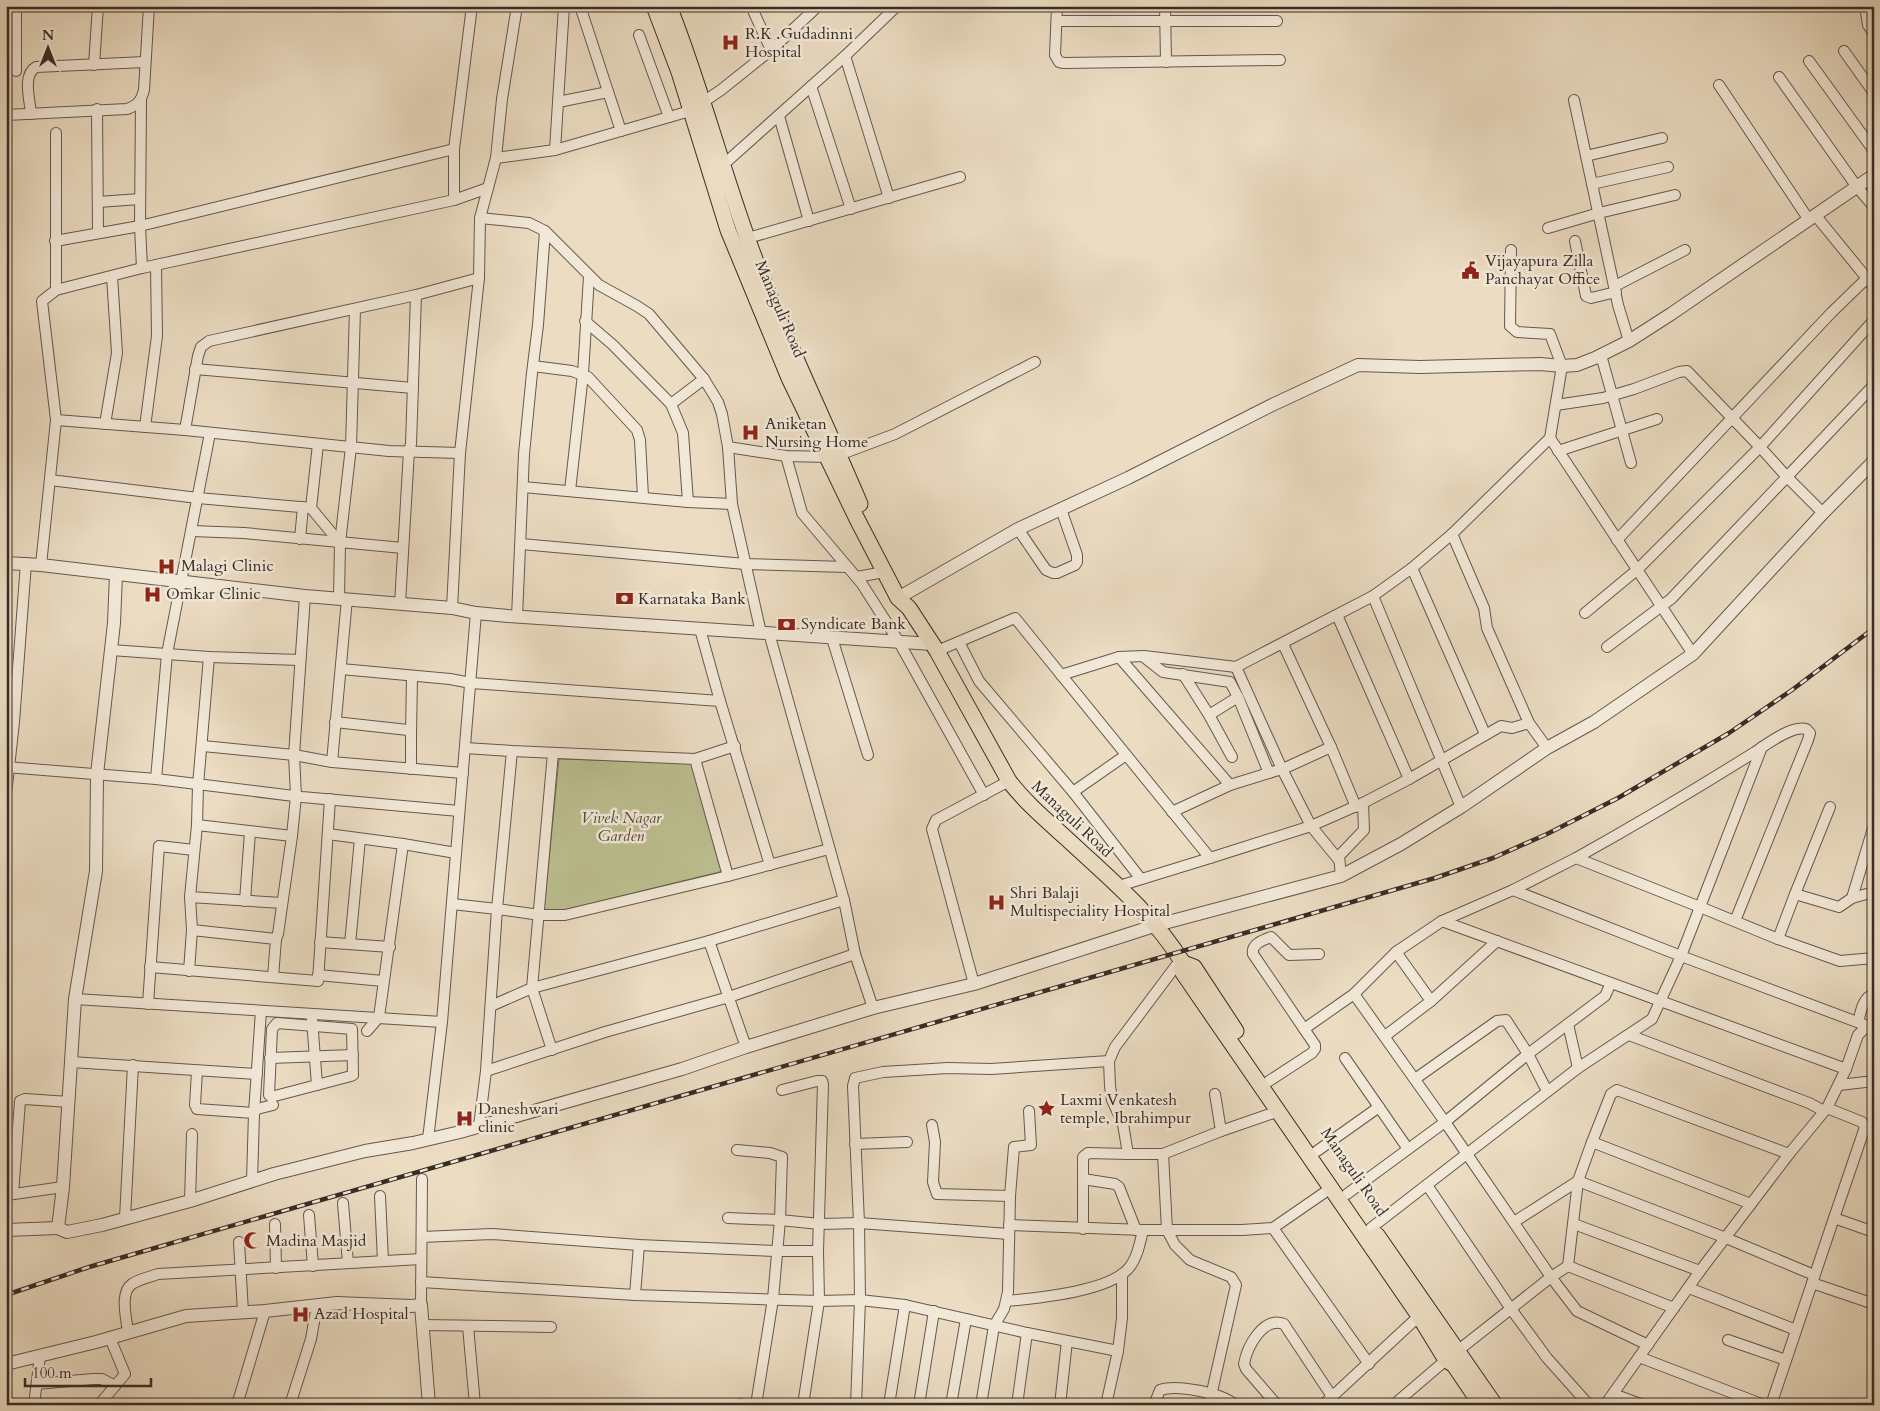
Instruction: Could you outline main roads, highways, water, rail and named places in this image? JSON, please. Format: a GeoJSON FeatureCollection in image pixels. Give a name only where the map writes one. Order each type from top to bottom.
{"type":"FeatureCollection","features":[{"type":"Feature","properties":{"kind":"main road","name":"Managuli Road"},"geometry":{"type":"LineString","coordinates":[[654,6],[676,64],[734,245],[789,378],[865,514],[904,600]]}},
{"type":"Feature","properties":{"kind":"main road","name":"Managuli Road"},"geometry":{"type":"LineString","coordinates":[[669,6],[748,238],[833,456],[884,572],[935,648],[1009,781],[1022,798],[1119,886],[1157,925],[1182,961],[1194,967],[1269,1081],[1371,1228],[1452,1355],[1454,1366],[1481,1405]]}},
{"type":"Feature","properties":{"kind":"main road","name":"Managuli Road"},"geometry":{"type":"LineString","coordinates":[[1182,961],[1181,969],[1183,973],[1419,1316],[1495,1405]]}},
{"type":"Feature","properties":{"kind":"railway"},"geometry":{"type":"LineString","coordinates":[[6,1295],[89,1267],[1435,878],[1493,858],[1547,834],[1618,798],[1729,733],[1792,690],[1874,628]]}},
{"type":"Feature","properties":{"kind":"place","name":"R.K .Gudadinni Hospital"},"geometry":{"type":"Point","coordinates":[731,43]}},
{"type":"Feature","properties":{"kind":"place","name":"Vijayapura Zilla Panchayat Office"},"geometry":{"type":"Point","coordinates":[1471,270]}},
{"type":"Feature","properties":{"kind":"place","name":"Aniketan Nursing Home"},"geometry":{"type":"Point","coordinates":[751,433]}},
{"type":"Feature","properties":{"kind":"place","name":"Malagi Clinic"},"geometry":{"type":"Point","coordinates":[167,566]}},
{"type":"Feature","properties":{"kind":"place","name":"Omkar Clinic"},"geometry":{"type":"Point","coordinates":[152,594]}},
{"type":"Feature","properties":{"kind":"place","name":"Karnataka Bank"},"geometry":{"type":"Point","coordinates":[624,599]}},
{"type":"Feature","properties":{"kind":"place","name":"Syndicate Bank"},"geometry":{"type":"Point","coordinates":[787,624]}},
{"type":"Feature","properties":{"kind":"place","name":"Shri Balaji Multispeciality Hospital"},"geometry":{"type":"Point","coordinates":[996,902]}},
{"type":"Feature","properties":{"kind":"place","name":"Laxmi Venkatesh temple, Ibrahimpur"},"geometry":{"type":"Point","coordinates":[1046,1109]}},
{"type":"Feature","properties":{"kind":"place","name":"Daneshwari clinic"},"geometry":{"type":"Point","coordinates":[464,1118]}},
{"type":"Feature","properties":{"kind":"place","name":"Madina Masjid"},"geometry":{"type":"Point","coordinates":[252,1241]}},
{"type":"Feature","properties":{"kind":"place","name":"Azad Hospital"},"geometry":{"type":"Point","coordinates":[300,1314]}},
{"type":"Feature","properties":{"kind":"park label","name":"Vivek Nagar Garden"},"geometry":{"type":"Point","coordinates":[621,827]}}]}
